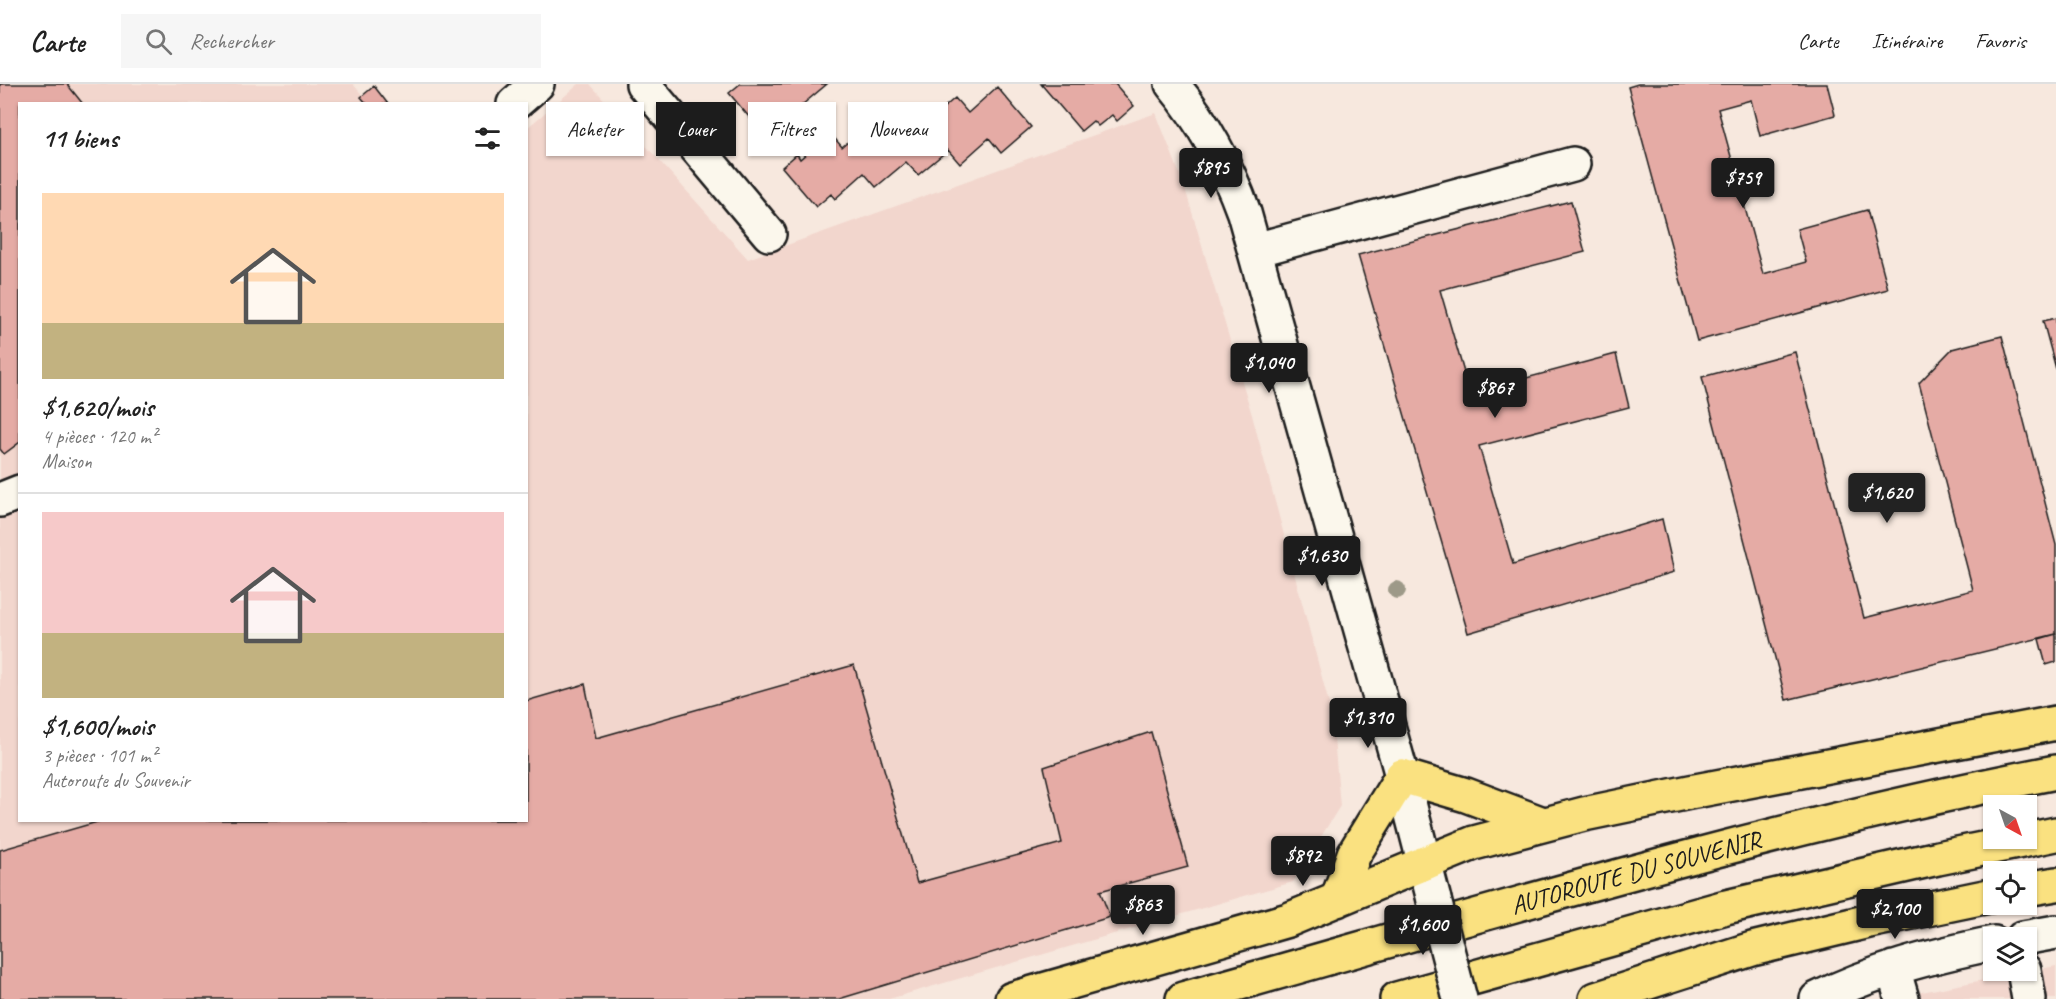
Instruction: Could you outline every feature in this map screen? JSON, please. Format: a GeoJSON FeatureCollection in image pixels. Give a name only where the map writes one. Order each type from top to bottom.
{"type":"FeatureCollection","features":[{"type":"Feature","properties":{"kind":"main road"},"geometry":{"type":"LineString","coordinates":[[1012,999],[1288,920],[1474,843],[1543,824],[1690,792],[2056,723]]}},
{"type":"Feature","properties":{"kind":"main road","name":"AUTOROUTE DU SOUVENIR"},"geometry":{"type":"LineString","coordinates":[[1183,999],[1701,855],[1941,796],[2056,772]]}},
{"type":"Feature","properties":{"kind":"main road"},"geometry":{"type":"LineString","coordinates":[[1337,900],[1354,854],[1402,776],[1466,795],[1543,824]]}},
{"type":"Feature","properties":{"kind":"main road"},"geometry":{"type":"LineString","coordinates":[[1397,999],[1726,908],[1938,858],[2056,834]]}},
{"type":"Feature","properties":{"kind":"main road"},"geometry":{"type":"LineString","coordinates":[[2037,887],[2056,884]]}},
{"type":"Feature","properties":{"kind":"main road"},"geometry":{"type":"LineString","coordinates":[[1596,999],[1752,949],[1983,897]]}},
{"type":"Feature","properties":{"kind":"street"},"geometry":{"type":"LineString","coordinates":[[516,102],[537,84]]}},
{"type":"Feature","properties":{"kind":"street"},"geometry":{"type":"LineString","coordinates":[[643,84],[769,234]]}},
{"type":"Feature","properties":{"kind":"street"},"geometry":{"type":"LineString","coordinates":[[1172,84],[1192,109],[1219,154],[1240,201],[1402,776],[1460,999]]}},
{"type":"Feature","properties":{"kind":"street"},"geometry":{"type":"LineString","coordinates":[[1255,250],[1573,164]]}},
{"type":"Feature","properties":{"kind":"street"},"geometry":{"type":"LineString","coordinates":[[0,500],[18,493]]}},
{"type":"Feature","properties":{"kind":"street"},"geometry":{"type":"LineString","coordinates":[[2037,935],[2056,932]]}},
{"type":"Feature","properties":{"kind":"street"},"geometry":{"type":"LineString","coordinates":[[1817,999],[1893,968],[1983,945]]}},
{"type":"Feature","properties":{"kind":"street"},"geometry":{"type":"LineString","coordinates":[[1893,968],[1902,999]]}},
{"type":"Feature","properties":{"kind":"street"},"geometry":{"type":"LineString","coordinates":[[2026,981],[2029,999]]}},
{"type":"Feature","properties":{"kind":"shaded area"},"geometry":{"type":"Polygon","coordinates":[[[0,84],[353,84],[368,102],[18,102],[18,822],[528,822],[528,127],[546,112],[546,156],[644,156],[644,144],[748,259],[1156,113],[1184,185],[1252,415],[1332,715],[1340,806],[1293,882],[889,999],[0,999],[0,84]]]}},
{"type":"Feature","properties":{"kind":"shaded area"},"geometry":{"type":"Polygon","coordinates":[[[579,84],[590,84],[606,102],[558,102],[579,84]]]}},
{"type":"Feature","properties":{"kind":"shaded area"},"geometry":{"type":"Polygon","coordinates":[[[2056,966],[2056,999],[1885,999],[1983,980],[2037,981],[2037,970],[2056,966]]]}},
{"type":"Feature","properties":{"kind":"building"},"geometry":{"type":"Polygon","coordinates":[[[0,84],[67,84],[81,102],[18,102],[18,444],[4,454],[0,449],[0,84]]]}},
{"type":"Feature","properties":{"kind":"building"},"geometry":{"type":"Polygon","coordinates":[[[740,84],[827,84],[806,102],[748,102],[748,116],[729,93],[740,84]]]}},
{"type":"Feature","properties":{"kind":"building"},"geometry":{"type":"Polygon","coordinates":[[[1041,84],[1115,84],[1134,106],[1117,121],[1112,115],[1098,126],[1093,121],[1081,131],[1041,84]]]}},
{"type":"Feature","properties":{"kind":"building"},"geometry":{"type":"Polygon","coordinates":[[[1638,84],[1827,84],[1835,115],[1760,136],[1751,100],[1718,109],[1763,274],[1806,262],[1797,229],[1867,210],[1888,289],[1697,341],[1628,87],[1638,84]]]}},
{"type":"Feature","properties":{"kind":"building"},"geometry":{"type":"Polygon","coordinates":[[[374,86],[386,102],[365,102],[361,97],[374,86]]]}},
{"type":"Feature","properties":{"kind":"building"},"geometry":{"type":"Polygon","coordinates":[[[997,87],[1031,127],[1001,153],[989,138],[960,164],[948,150],[948,104],[955,98],[968,113],[997,87]]]}},
{"type":"Feature","properties":{"kind":"building"},"geometry":{"type":"Polygon","coordinates":[[[836,140],[842,147],[848,142],[848,156],[941,156],[918,175],[906,162],[876,187],[864,173],[835,199],[831,194],[816,207],[782,167],[795,156],[800,159],[803,156],[836,156],[836,140]]]}},
{"type":"Feature","properties":{"kind":"building"},"geometry":{"type":"Polygon","coordinates":[[[1571,201],[1585,252],[1440,290],[1470,393],[1616,354],[1629,407],[1479,446],[1513,564],[1662,519],[1674,572],[1468,633],[1358,255],[1571,201]]]}},
{"type":"Feature","properties":{"kind":"building"},"geometry":{"type":"Polygon","coordinates":[[[2056,318],[2056,369],[2043,321],[2056,318]]]}},
{"type":"Feature","properties":{"kind":"building"},"geometry":{"type":"Polygon","coordinates":[[[2002,336],[2056,545],[2056,634],[1786,700],[1702,377],[1795,352],[1864,618],[1973,590],[1919,383],[1952,349],[2002,336]]]}},
{"type":"Feature","properties":{"kind":"building"},"geometry":{"type":"Polygon","coordinates":[[[2056,634],[2056,662],[2046,665],[2039,639],[2056,634]]]}},
{"type":"Feature","properties":{"kind":"building"},"geometry":{"type":"Polygon","coordinates":[[[854,665],[917,883],[1062,843],[1044,767],[1151,732],[1188,867],[1100,891],[1110,917],[839,999],[0,999],[0,850],[97,822],[528,822],[528,700],[585,684],[596,738],[854,665]]]}}]}
